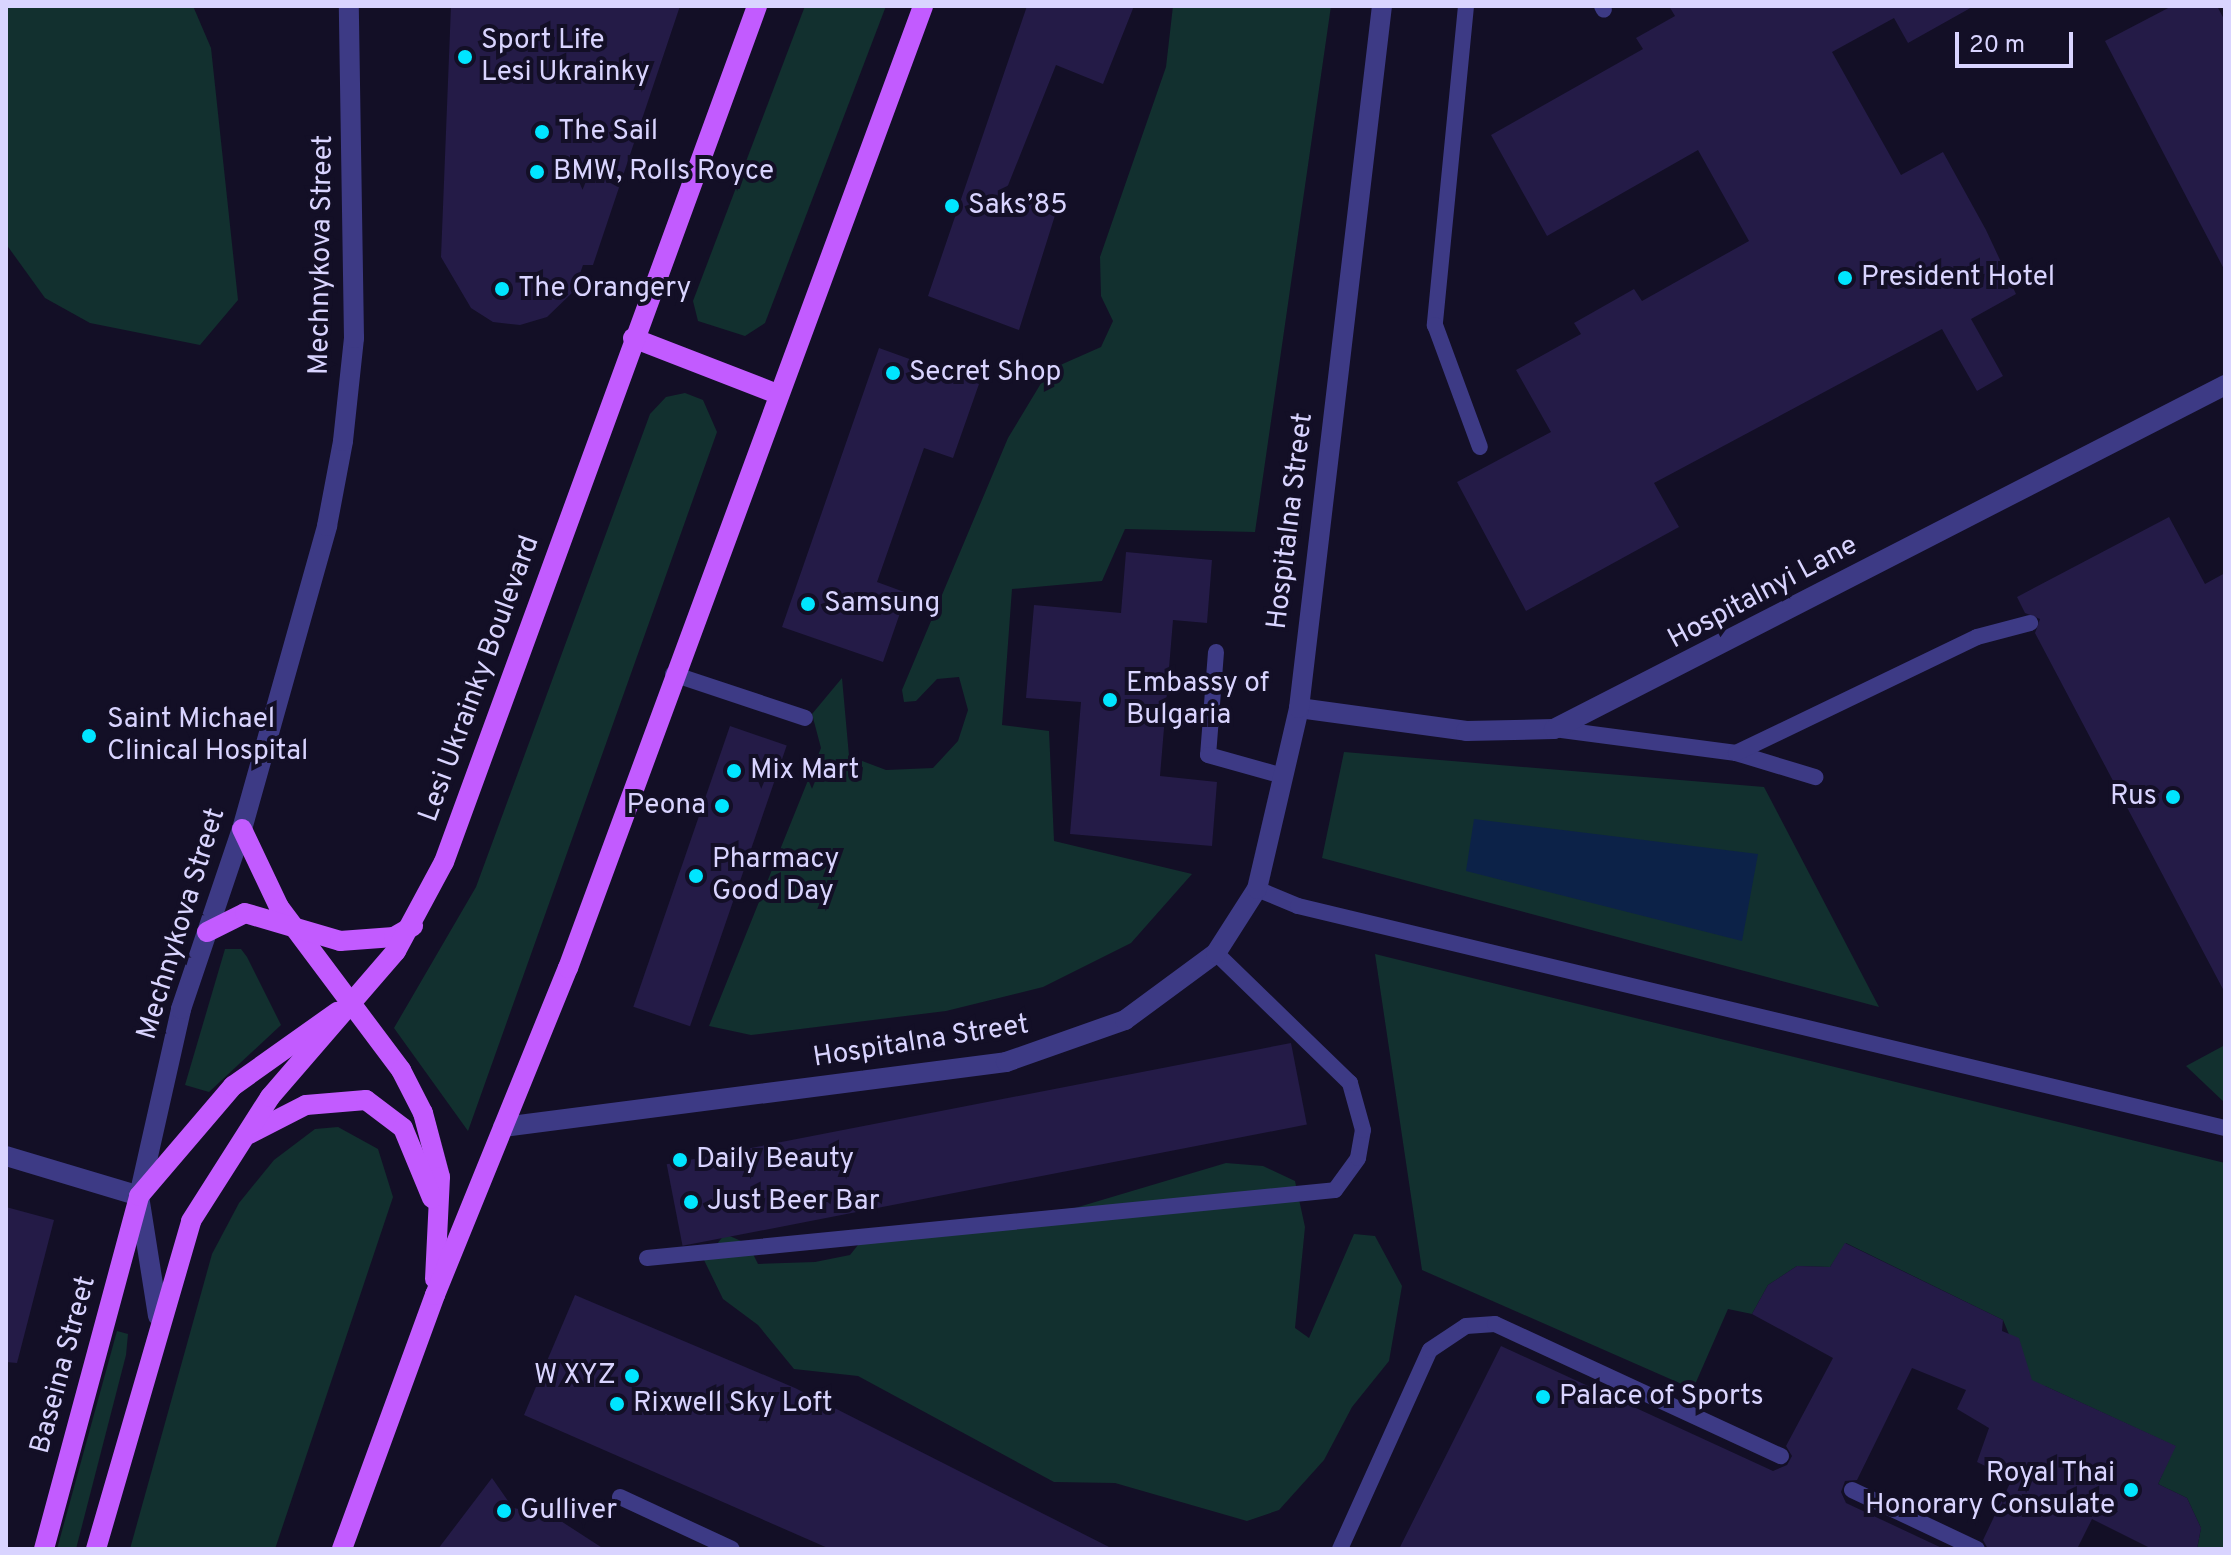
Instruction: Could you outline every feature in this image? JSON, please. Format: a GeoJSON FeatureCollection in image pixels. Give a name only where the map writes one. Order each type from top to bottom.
{"type":"FeatureCollection","features":[{"type":"Feature","properties":{"kind":"main road","name":"Lesi Ukrainky Boulevard"},"geometry":{"type":"LineString","coordinates":[[158,1316],[191,1221],[239,1142],[413,926],[451,843],[633,338],[757,6]]}},
{"type":"Feature","properties":{"kind":"main road"},"geometry":{"type":"LineString","coordinates":[[342,1549],[435,1295],[503,1127],[775,393],[923,6]]}},
{"type":"Feature","properties":{"kind":"main road"},"geometry":{"type":"LineString","coordinates":[[633,338],[775,393]]}},
{"type":"Feature","properties":{"kind":"main road"},"geometry":{"type":"LineString","coordinates":[[242,829],[293,926],[401,1070],[436,1144],[435,1295]]}},
{"type":"Feature","properties":{"kind":"main road"},"geometry":{"type":"LineString","coordinates":[[207,932],[245,913],[355,941],[413,926]]}},
{"type":"Feature","properties":{"kind":"main road"},"geometry":{"type":"LineString","coordinates":[[139,1196],[233,1086],[351,1004]]}},
{"type":"Feature","properties":{"kind":"main road"},"geometry":{"type":"LineString","coordinates":[[239,1142],[306,1105],[366,1100],[403,1128],[426,1174],[437,1221]]}},
{"type":"Feature","properties":{"kind":"main road","name":"Baseina Street"},"geometry":{"type":"LineString","coordinates":[[44,1549],[139,1196]]}},
{"type":"Feature","properties":{"kind":"main road"},"geometry":{"type":"LineString","coordinates":[[96,1549],[158,1316]]}},
{"type":"Feature","properties":{"kind":"street","name":"Mechnykova Street"},"geometry":{"type":"LineString","coordinates":[[158,1316],[139,1196],[181,1009],[242,829],[327,526],[343,441],[354,338],[349,6]]}},
{"type":"Feature","properties":{"kind":"street","name":"Hospitalna Street"},"geometry":{"type":"LineString","coordinates":[[503,1127],[1006,1062],[1125,1020],[1216,953],[1257,889],[1299,708],[1382,6]]}},
{"type":"Feature","properties":{"kind":"street","name":"Hospitalnyi Lane"},"geometry":{"type":"LineString","coordinates":[[1299,708],[1466,731],[1554,729],[2225,385]]}},
{"type":"Feature","properties":{"kind":"street"},"geometry":{"type":"LineString","coordinates":[[6,1156],[139,1196]]}},
{"type":"Feature","properties":{"kind":"lane"},"geometry":{"type":"LineString","coordinates":[[1466,6],[1435,325],[1480,447]]}},
{"type":"Feature","properties":{"kind":"lane"},"geometry":{"type":"LineString","coordinates":[[1736,753],[1977,637],[2030,623]]}},
{"type":"Feature","properties":{"kind":"lane"},"geometry":{"type":"LineString","coordinates":[[1216,652],[1208,755],[1283,776]]}},
{"type":"Feature","properties":{"kind":"lane"},"geometry":{"type":"LineString","coordinates":[[673,674],[805,718]]}},
{"type":"Feature","properties":{"kind":"lane"},"geometry":{"type":"LineString","coordinates":[[1554,729],[1736,753],[1815,777]]}},
{"type":"Feature","properties":{"kind":"lane"},"geometry":{"type":"LineString","coordinates":[[1257,889],[1298,906],[2225,1128]]}},
{"type":"Feature","properties":{"kind":"lane"},"geometry":{"type":"LineString","coordinates":[[647,1258],[1335,1190],[1358,1158],[1363,1130],[1350,1083],[1216,953]]}},
{"type":"Feature","properties":{"kind":"lane"},"geometry":{"type":"LineString","coordinates":[[1340,1549],[1406,1403],[1444,1337],[1495,1324],[1781,1456]]}},
{"type":"Feature","properties":{"kind":"lane"},"geometry":{"type":"LineString","coordinates":[[1852,1490],[1977,1549]]}},
{"type":"Feature","properties":{"kind":"lane"},"geometry":{"type":"LineString","coordinates":[[620,1497],[732,1549]]}},
{"type":"Feature","properties":{"kind":"green space"},"geometry":{"type":"Polygon","coordinates":[[[6,6],[193,6],[211,48],[238,300],[200,345],[90,323],[45,298],[6,244],[6,6]]]}},
{"type":"Feature","properties":{"kind":"green space"},"geometry":{"type":"Polygon","coordinates":[[[805,6],[886,6],[765,323],[745,336],[698,321],[693,301],[805,6]]]}},
{"type":"Feature","properties":{"kind":"green space"},"geometry":{"type":"Polygon","coordinates":[[[1173,6],[1331,6],[1255,532],[1125,529],[1102,581],[1012,589],[1002,725],[1049,731],[1054,841],[1192,874],[1131,943],[1043,987],[946,1011],[751,1035],[709,1026],[821,748],[812,714],[842,678],[849,756],[886,770],[933,768],[958,741],[968,710],[959,677],[937,679],[916,701],[904,702],[902,690],[1008,438],[1049,370],[1101,347],[1113,321],[1101,296],[1100,257],[1166,67],[1173,6]]]}},
{"type":"Feature","properties":{"kind":"green space"},"geometry":{"type":"Polygon","coordinates":[[[685,393],[703,400],[717,432],[468,1131],[394,1028],[476,887],[650,414],[666,397],[685,393]]]}},
{"type":"Feature","properties":{"kind":"green space"},"geometry":{"type":"Polygon","coordinates":[[[1344,752],[1764,787],[1879,1007],[1322,858],[1344,752]]]}},
{"type":"Feature","properties":{"kind":"green space"},"geometry":{"type":"Polygon","coordinates":[[[225,949],[241,949],[247,957],[281,1025],[209,1092],[185,1085],[225,949]]]}},
{"type":"Feature","properties":{"kind":"green space"},"geometry":{"type":"Polygon","coordinates":[[[1375,954],[2225,1163],[2225,1549],[2197,1549],[2201,1528],[2187,1498],[2158,1484],[2175,1446],[2045,1386],[2037,1402],[2003,1320],[1846,1243],[1830,1267],[1797,1266],[1768,1285],[1752,1314],[1728,1309],[1693,1389],[1422,1270],[1375,954]]]}},
{"type":"Feature","properties":{"kind":"green space"},"geometry":{"type":"Polygon","coordinates":[[[2225,1045],[2225,1103],[2186,1066],[2225,1045]]]}},
{"type":"Feature","properties":{"kind":"green space"},"geometry":{"type":"Polygon","coordinates":[[[338,1127],[378,1149],[393,1197],[275,1549],[130,1549],[212,1254],[239,1203],[274,1160],[315,1129],[338,1127]]]}},
{"type":"Feature","properties":{"kind":"green space"},"geometry":{"type":"Polygon","coordinates":[[[1226,1163],[1263,1166],[1295,1181],[1305,1227],[1295,1328],[1309,1338],[1354,1234],[1375,1236],[1402,1286],[1389,1361],[1352,1407],[1324,1460],[1279,1510],[1247,1521],[1115,1483],[1054,1482],[858,1376],[794,1369],[758,1325],[723,1299],[704,1260],[725,1234],[748,1244],[758,1264],[815,1262],[850,1255],[870,1230],[1075,1208],[1226,1163]]]}},
{"type":"Feature","properties":{"kind":"green space"},"geometry":{"type":"Polygon","coordinates":[[[117,1331],[128,1334],[126,1355],[76,1549],[57,1549],[117,1331]]]}},
{"type":"Feature","properties":{"kind":"water"},"geometry":{"type":"Polygon","coordinates":[[[1474,819],[1758,854],[1742,941],[1466,871],[1474,819]]]}},
{"type":"Feature","properties":{"kind":"building","name":"The Sail"},"geometry":{"type":"Polygon","coordinates":[[[451,6],[680,6],[593,265],[583,265],[574,291],[547,317],[520,325],[493,322],[471,308],[441,257],[451,6]]]}},
{"type":"Feature","properties":{"kind":"building"},"geometry":{"type":"Polygon","coordinates":[[[1027,6],[1134,6],[1103,84],[1056,65],[1005,193],[1057,209],[1019,330],[928,296],[1027,6]]]}},
{"type":"Feature","properties":{"kind":"building","name":"President Hotel"},"geometry":{"type":"Polygon","coordinates":[[[1669,6],[1974,6],[1908,43],[1894,18],[1832,52],[1901,175],[1943,152],[1986,230],[2016,294],[1971,319],[2003,376],[1977,391],[1942,329],[1654,483],[1679,527],[1526,611],[1457,482],[1551,432],[1516,370],[1581,334],[1574,323],[1634,289],[1642,301],[1749,241],[1698,150],[1547,236],[1491,135],[1643,49],[1636,38],[1675,16],[1669,6]]]}},
{"type":"Feature","properties":{"kind":"building"},"geometry":{"type":"Polygon","coordinates":[[[2172,6],[2217,6],[2225,21],[2225,271],[2105,41],[2172,6]]]}},
{"type":"Feature","properties":{"kind":"building"},"geometry":{"type":"Polygon","coordinates":[[[879,348],[979,384],[953,458],[924,448],[877,582],[907,593],[883,662],[782,627],[879,348]]]}},
{"type":"Feature","properties":{"kind":"building","name":"Rus"},"geometry":{"type":"Polygon","coordinates":[[[2169,517],[2205,584],[2225,573],[2225,993],[2035,633],[2040,619],[2025,613],[2017,597],[2169,517]]]}},
{"type":"Feature","properties":{"kind":"building","name":"Embassy of Bulgaria"},"geometry":{"type":"Polygon","coordinates":[[[1126,552],[1212,560],[1207,623],[1173,620],[1160,776],[1217,782],[1212,846],[1070,834],[1081,702],[1026,698],[1034,605],[1121,613],[1126,552]]]}},
{"type":"Feature","properties":{"kind":"building"},"geometry":{"type":"Polygon","coordinates":[[[730,726],[787,746],[690,1026],[633,1007],[730,726]]]}},
{"type":"Feature","properties":{"kind":"building"},"geometry":{"type":"Polygon","coordinates":[[[1291,1043],[1307,1124],[683,1246],[667,1164],[1291,1043]]]}},
{"type":"Feature","properties":{"kind":"building"},"geometry":{"type":"Polygon","coordinates":[[[6,1207],[54,1220],[17,1363],[6,1362],[6,1207]]]}},
{"type":"Feature","properties":{"kind":"building","name":"Palace of Sports"},"geometry":{"type":"Polygon","coordinates":[[[1845,1243],[2003,1320],[2002,1331],[2019,1338],[2032,1380],[2176,1446],[2158,1484],[2187,1498],[2201,1528],[2197,1549],[2152,1549],[2092,1519],[2077,1549],[1988,1549],[1983,1540],[2012,1479],[1977,1462],[1989,1428],[1957,1409],[1966,1390],[1912,1368],[1857,1480],[1845,1481],[1841,1492],[1846,1503],[1944,1549],[1399,1549],[1501,1346],[1773,1471],[1787,1465],[1792,1456],[1786,1446],[1833,1358],[1752,1314],[1768,1285],[1797,1266],[1830,1267],[1845,1243]]]}},
{"type":"Feature","properties":{"kind":"building"},"geometry":{"type":"Polygon","coordinates":[[[575,1295],[795,1388],[1113,1549],[830,1549],[524,1415],[575,1295]]]}},
{"type":"Feature","properties":{"kind":"building","name":"Gulliver"},"geometry":{"type":"Polygon","coordinates":[[[492,1478],[513,1508],[550,1514],[604,1549],[438,1549],[492,1478]]]}},
{"type":"Feature","properties":{"kind":"place","name":"Sport Life Lesi Ukrainky"},"geometry":{"type":"Point","coordinates":[465,57]}},
{"type":"Feature","properties":{"kind":"place","name":"The Sail"},"geometry":{"type":"Point","coordinates":[542,132]}},
{"type":"Feature","properties":{"kind":"place","name":"BMW, Rolls Royce"},"geometry":{"type":"Point","coordinates":[537,172]}},
{"type":"Feature","properties":{"kind":"place","name":"Saks’85"},"geometry":{"type":"Point","coordinates":[952,206]}},
{"type":"Feature","properties":{"kind":"place","name":"President Hotel"},"geometry":{"type":"Point","coordinates":[1845,278]}},
{"type":"Feature","properties":{"kind":"place","name":"The Orangery"},"geometry":{"type":"Point","coordinates":[502,289]}},
{"type":"Feature","properties":{"kind":"place","name":"Secret Shop"},"geometry":{"type":"Point","coordinates":[893,373]}},
{"type":"Feature","properties":{"kind":"place","name":"Samsung"},"geometry":{"type":"Point","coordinates":[808,604]}},
{"type":"Feature","properties":{"kind":"place","name":"Embassy of Bulgaria"},"geometry":{"type":"Point","coordinates":[1110,700]}},
{"type":"Feature","properties":{"kind":"place","name":"Saint Michael Clinical Hospital"},"geometry":{"type":"Point","coordinates":[89,736]}},
{"type":"Feature","properties":{"kind":"place","name":"Mix Mart"},"geometry":{"type":"Point","coordinates":[734,771]}},
{"type":"Feature","properties":{"kind":"place","name":"Rus"},"geometry":{"type":"Point","coordinates":[2173,797]}},
{"type":"Feature","properties":{"kind":"place","name":"Peona"},"geometry":{"type":"Point","coordinates":[722,806]}},
{"type":"Feature","properties":{"kind":"place","name":"Pharmacy Good Day"},"geometry":{"type":"Point","coordinates":[696,876]}},
{"type":"Feature","properties":{"kind":"place","name":"Daily Beauty"},"geometry":{"type":"Point","coordinates":[680,1160]}},
{"type":"Feature","properties":{"kind":"place","name":"Just Beer Bar"},"geometry":{"type":"Point","coordinates":[691,1202]}},
{"type":"Feature","properties":{"kind":"place","name":"W XYZ"},"geometry":{"type":"Point","coordinates":[632,1376]}},
{"type":"Feature","properties":{"kind":"place","name":"Palace of Sports"},"geometry":{"type":"Point","coordinates":[1543,1397]}},
{"type":"Feature","properties":{"kind":"place","name":"Rixwell Sky Loft"},"geometry":{"type":"Point","coordinates":[617,1404]}},
{"type":"Feature","properties":{"kind":"place","name":"Royal Thai Honorary Consulate"},"geometry":{"type":"Point","coordinates":[2131,1490]}},
{"type":"Feature","properties":{"kind":"place","name":"Gulliver"},"geometry":{"type":"Point","coordinates":[504,1511]}}]}
